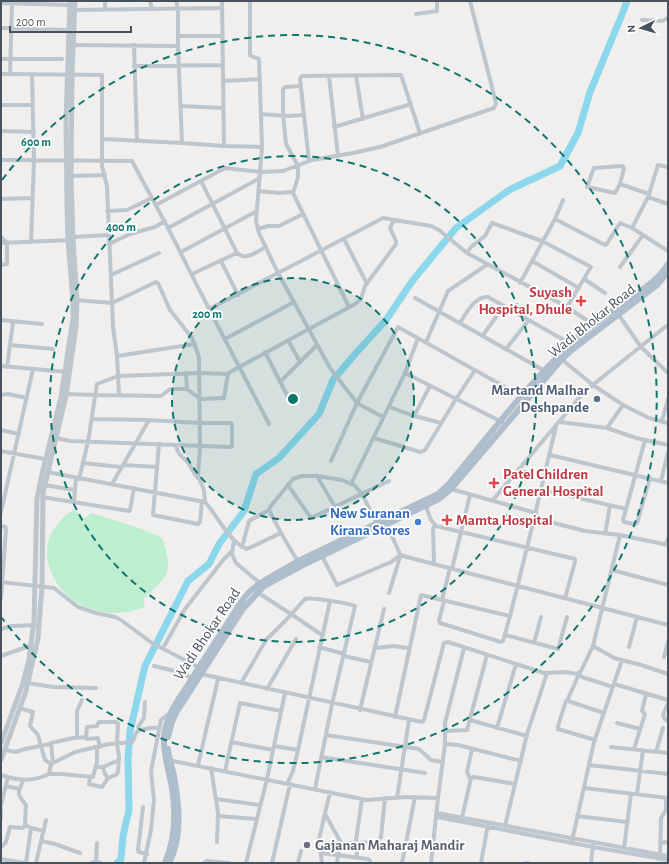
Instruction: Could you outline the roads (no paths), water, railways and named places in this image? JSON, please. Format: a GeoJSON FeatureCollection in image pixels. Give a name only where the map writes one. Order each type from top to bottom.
{"type":"FeatureCollection","features":[{"type":"Feature","properties":{"kind":"main road","name":"Wadi Bhokar Road"},"geometry":{"type":"LineString","coordinates":[[425,504],[445,488],[571,344],[594,325],[653,282],[664,271],[668,264]]}},
{"type":"Feature","properties":{"kind":"main road","name":"Wadi Bhokar Road"},"geometry":{"type":"LineString","coordinates":[[560,357],[657,285],[668,272]]}},
{"type":"Feature","properties":{"kind":"main road","name":"Wadi Bhokar Road"},"geometry":{"type":"LineString","coordinates":[[169,863],[176,844],[178,823],[176,790],[168,760],[168,740],[172,722],[239,605],[248,593],[321,553],[425,504],[439,499],[451,489],[503,423]]}},
{"type":"Feature","properties":{"kind":"main road","name":"Wadi Bhokar Road"},"geometry":{"type":"LineString","coordinates":[[165,863],[172,839],[174,821],[172,789],[164,738],[165,728],[175,703],[192,678],[201,670],[262,584]]}},
{"type":"Feature","properties":{"kind":"street"},"geometry":{"type":"LineString","coordinates":[[71,45],[69,30],[71,7],[75,1]]}},
{"type":"Feature","properties":{"kind":"street"},"geometry":{"type":"LineString","coordinates":[[105,1],[105,10]]}},
{"type":"Feature","properties":{"kind":"street"},"geometry":{"type":"LineString","coordinates":[[150,1],[152,9]]}},
{"type":"Feature","properties":{"kind":"street"},"geometry":{"type":"LineString","coordinates":[[176,1],[178,9],[182,143]]}},
{"type":"Feature","properties":{"kind":"street"},"geometry":{"type":"LineString","coordinates":[[222,1],[224,146]]}},
{"type":"Feature","properties":{"kind":"street"},"geometry":{"type":"LineString","coordinates":[[250,1],[250,56],[259,59],[260,80],[262,147],[257,211],[258,229],[278,273],[330,368],[357,403],[384,417]]}},
{"type":"Feature","properties":{"kind":"street"},"geometry":{"type":"LineString","coordinates":[[416,14],[437,11],[437,1]]}},
{"type":"Feature","properties":{"kind":"street"},"geometry":{"type":"LineString","coordinates":[[156,205],[225,168],[261,172],[283,171],[309,161],[380,147],[494,108],[496,106],[470,1]]}},
{"type":"Feature","properties":{"kind":"street"},"geometry":{"type":"LineString","coordinates":[[10,74],[12,2]]}},
{"type":"Feature","properties":{"kind":"street"},"geometry":{"type":"LineString","coordinates":[[1,3],[12,2],[105,10],[222,8]]}},
{"type":"Feature","properties":{"kind":"street"},"geometry":{"type":"LineString","coordinates":[[36,625],[37,504],[76,326],[71,239],[69,160],[71,7]]}},
{"type":"Feature","properties":{"kind":"street"},"geometry":{"type":"LineString","coordinates":[[642,20],[662,21],[668,18]]}},
{"type":"Feature","properties":{"kind":"street"},"geometry":{"type":"LineString","coordinates":[[1,28],[69,30]]}},
{"type":"Feature","properties":{"kind":"street"},"geometry":{"type":"LineString","coordinates":[[178,36],[222,36]]}},
{"type":"Feature","properties":{"kind":"street"},"geometry":{"type":"LineString","coordinates":[[71,45],[178,46]]}},
{"type":"Feature","properties":{"kind":"street"},"geometry":{"type":"LineString","coordinates":[[134,45],[137,141]]}},
{"type":"Feature","properties":{"kind":"street"},"geometry":{"type":"LineString","coordinates":[[1,59],[62,59]]}},
{"type":"Feature","properties":{"kind":"street"},"geometry":{"type":"LineString","coordinates":[[134,66],[223,65]]}},
{"type":"Feature","properties":{"kind":"street"},"geometry":{"type":"LineString","coordinates":[[1,74],[102,75],[102,160],[105,174],[113,327],[117,356],[119,395]]}},
{"type":"Feature","properties":{"kind":"street"},"geometry":{"type":"LineString","coordinates":[[309,161],[300,79],[302,76],[401,74],[420,133]]}},
{"type":"Feature","properties":{"kind":"street"},"geometry":{"type":"LineString","coordinates":[[31,242],[34,160],[32,75]]}},
{"type":"Feature","properties":{"kind":"street"},"geometry":{"type":"LineString","coordinates":[[329,76],[338,156]]}},
{"type":"Feature","properties":{"kind":"street"},"geometry":{"type":"LineString","coordinates":[[356,76],[363,119]]}},
{"type":"Feature","properties":{"kind":"street"},"geometry":{"type":"LineString","coordinates":[[223,81],[260,80]]}},
{"type":"Feature","properties":{"kind":"street"},"geometry":{"type":"LineString","coordinates":[[301,86],[284,88],[283,115],[286,147],[298,166],[298,177],[293,195],[349,306]]}},
{"type":"Feature","properties":{"kind":"street"},"geometry":{"type":"LineString","coordinates":[[334,127],[410,104]]}},
{"type":"Feature","properties":{"kind":"street"},"geometry":{"type":"LineString","coordinates":[[1,105],[32,105]]}},
{"type":"Feature","properties":{"kind":"street"},"geometry":{"type":"LineString","coordinates":[[181,106],[223,108]]}},
{"type":"Feature","properties":{"kind":"street"},"geometry":{"type":"LineString","coordinates":[[261,114],[304,115]]}},
{"type":"Feature","properties":{"kind":"street"},"geometry":{"type":"LineString","coordinates":[[1,131],[34,132]]}},
{"type":"Feature","properties":{"kind":"street"},"geometry":{"type":"LineString","coordinates":[[102,139],[262,147]]}},
{"type":"Feature","properties":{"kind":"street"},"geometry":{"type":"LineString","coordinates":[[1,160],[102,160],[132,162],[165,221],[269,424]]}},
{"type":"Feature","properties":{"kind":"street"},"geometry":{"type":"LineString","coordinates":[[69,160],[71,239]]}},
{"type":"Feature","properties":{"kind":"street"},"geometry":{"type":"LineString","coordinates":[[632,228],[649,195],[658,165],[668,167]]}},
{"type":"Feature","properties":{"kind":"street"},"geometry":{"type":"LineString","coordinates":[[622,166],[624,168],[620,184],[616,192],[613,194],[588,187],[587,185],[594,168],[622,166]]}},
{"type":"Feature","properties":{"kind":"street"},"geometry":{"type":"LineString","coordinates":[[70,176],[105,174]]}},
{"type":"Feature","properties":{"kind":"street"},"geometry":{"type":"LineString","coordinates":[[168,228],[260,178]]}},
{"type":"Feature","properties":{"kind":"street"},"geometry":{"type":"LineString","coordinates":[[201,181],[237,253],[240,256],[246,257],[266,247]]}},
{"type":"Feature","properties":{"kind":"street"},"geometry":{"type":"LineString","coordinates":[[620,184],[668,203]]}},
{"type":"Feature","properties":{"kind":"street"},"geometry":{"type":"LineString","coordinates":[[259,191],[279,193],[293,192]]}},
{"type":"Feature","properties":{"kind":"street"},"geometry":{"type":"LineString","coordinates":[[1,199],[33,198]]}},
{"type":"Feature","properties":{"kind":"street"},"geometry":{"type":"LineString","coordinates":[[107,211],[127,210],[152,198]]}},
{"type":"Feature","properties":{"kind":"street"},"geometry":{"type":"LineString","coordinates":[[520,282],[555,219],[563,200]]}},
{"type":"Feature","properties":{"kind":"street"},"geometry":{"type":"LineString","coordinates":[[181,252],[257,211]]}},
{"type":"Feature","properties":{"kind":"street"},"geometry":{"type":"LineString","coordinates":[[258,229],[270,226],[279,226],[303,214]]}},
{"type":"Feature","properties":{"kind":"street"},"geometry":{"type":"LineString","coordinates":[[209,309],[322,251],[382,218],[431,226],[439,230],[467,253],[567,307],[594,325]]}},
{"type":"Feature","properties":{"kind":"street"},"geometry":{"type":"LineString","coordinates":[[555,219],[605,245],[620,223],[632,228],[668,251]]}},
{"type":"Feature","properties":{"kind":"street"},"geometry":{"type":"LineString","coordinates":[[74,502],[75,490],[88,442],[97,384],[118,376],[186,373],[228,374],[239,366],[361,299],[367,284],[396,244],[390,228],[394,220]]}},
{"type":"Feature","properties":{"kind":"street"},"geometry":{"type":"LineString","coordinates":[[109,244],[130,234],[155,227],[165,221]]}},
{"type":"Feature","properties":{"kind":"street"},"geometry":{"type":"LineString","coordinates":[[467,253],[471,247],[485,236],[492,223],[542,241],[591,266],[567,307]]}},
{"type":"Feature","properties":{"kind":"street"},"geometry":{"type":"LineString","coordinates":[[1,244],[108,235]]}},
{"type":"Feature","properties":{"kind":"street"},"geometry":{"type":"LineString","coordinates":[[620,267],[643,235]]}},
{"type":"Feature","properties":{"kind":"street"},"geometry":{"type":"LineString","coordinates":[[1,237],[7,243],[6,264],[1,265]]}},
{"type":"Feature","properties":{"kind":"street"},"geometry":{"type":"LineString","coordinates":[[344,239],[367,284]]}},
{"type":"Feature","properties":{"kind":"street"},"geometry":{"type":"LineString","coordinates":[[111,275],[159,252]]}},
{"type":"Feature","properties":{"kind":"street"},"geometry":{"type":"LineString","coordinates":[[192,274],[237,253]]}},
{"type":"Feature","properties":{"kind":"street"},"geometry":{"type":"LineString","coordinates":[[221,261],[238,295]]}},
{"type":"Feature","properties":{"kind":"street"},"geometry":{"type":"LineString","coordinates":[[532,261],[579,288]]}},
{"type":"Feature","properties":{"kind":"street"},"geometry":{"type":"LineString","coordinates":[[426,342],[448,291],[488,264]]}},
{"type":"Feature","properties":{"kind":"street"},"geometry":{"type":"LineString","coordinates":[[584,279],[605,293]]}},
{"type":"Feature","properties":{"kind":"street"},"geometry":{"type":"LineString","coordinates":[[75,300],[112,303],[157,282],[175,318],[192,338],[200,357],[199,478]]}},
{"type":"Feature","properties":{"kind":"street"},"geometry":{"type":"LineString","coordinates":[[460,323],[468,310],[483,297],[488,297],[571,344]]}},
{"type":"Feature","properties":{"kind":"street"},"geometry":{"type":"LineString","coordinates":[[416,298],[546,372]]}},
{"type":"Feature","properties":{"kind":"street"},"geometry":{"type":"LineString","coordinates":[[225,339],[294,302]]}},
{"type":"Feature","properties":{"kind":"street"},"geometry":{"type":"LineString","coordinates":[[483,335],[504,306]]}},
{"type":"Feature","properties":{"kind":"street"},"geometry":{"type":"LineString","coordinates":[[618,314],[641,347],[668,373]]}},
{"type":"Feature","properties":{"kind":"street"},"geometry":{"type":"LineString","coordinates":[[1,320],[42,324]]}},
{"type":"Feature","properties":{"kind":"street"},"geometry":{"type":"LineString","coordinates":[[506,349],[528,320]]}},
{"type":"Feature","properties":{"kind":"street"},"geometry":{"type":"LineString","coordinates":[[7,367],[13,322]]}},
{"type":"Feature","properties":{"kind":"street"},"geometry":{"type":"LineString","coordinates":[[492,501],[584,392],[664,327],[668,326]]}},
{"type":"Feature","properties":{"kind":"street"},"geometry":{"type":"LineString","coordinates":[[331,461],[357,403],[398,327],[524,398]]}},
{"type":"Feature","properties":{"kind":"street"},"geometry":{"type":"LineString","coordinates":[[351,484],[406,373],[418,338]]}},
{"type":"Feature","properties":{"kind":"street"},"geometry":{"type":"LineString","coordinates":[[288,340],[300,362]]}},
{"type":"Feature","properties":{"kind":"street"},"geometry":{"type":"LineString","coordinates":[[117,356],[195,344]]}},
{"type":"Feature","properties":{"kind":"street"},"geometry":{"type":"LineString","coordinates":[[10,345],[53,349]]}},
{"type":"Feature","properties":{"kind":"street"},"geometry":{"type":"LineString","coordinates":[[280,382],[317,345]]}},
{"type":"Feature","properties":{"kind":"street"},"geometry":{"type":"LineString","coordinates":[[265,352],[290,401]]}},
{"type":"Feature","properties":{"kind":"street"},"geometry":{"type":"LineString","coordinates":[[560,357],[593,385],[623,406],[649,418],[668,423]]}},
{"type":"Feature","properties":{"kind":"street"},"geometry":{"type":"LineString","coordinates":[[1,366],[67,372]]}},
{"type":"Feature","properties":{"kind":"street"},"geometry":{"type":"LineString","coordinates":[[1,512],[33,369]]}},
{"type":"Feature","properties":{"kind":"street"},"geometry":{"type":"LineString","coordinates":[[374,438],[423,452],[475,370]]}},
{"type":"Feature","properties":{"kind":"street"},"geometry":{"type":"LineString","coordinates":[[48,459],[56,438],[66,394],[67,372]]}},
{"type":"Feature","properties":{"kind":"street"},"geometry":{"type":"LineString","coordinates":[[186,373],[187,389]]}},
{"type":"Feature","properties":{"kind":"street"},"geometry":{"type":"LineString","coordinates":[[406,373],[503,423]]}},
{"type":"Feature","properties":{"kind":"street"},"geometry":{"type":"LineString","coordinates":[[66,394],[96,396],[161,396],[170,389],[187,389],[200,399],[224,398],[228,374]]}},
{"type":"Feature","properties":{"kind":"street"},"geometry":{"type":"LineString","coordinates":[[414,416],[430,386]]}},
{"type":"Feature","properties":{"kind":"street"},"geometry":{"type":"LineString","coordinates":[[1,395],[8,394],[27,398]]}},
{"type":"Feature","properties":{"kind":"street"},"geometry":{"type":"LineString","coordinates":[[662,421],[668,399]]}},
{"type":"Feature","properties":{"kind":"street"},"geometry":{"type":"LineString","coordinates":[[607,428],[623,406]]}},
{"type":"Feature","properties":{"kind":"street"},"geometry":{"type":"LineString","coordinates":[[390,407],[441,424]]}},
{"type":"Feature","properties":{"kind":"street"},"geometry":{"type":"LineString","coordinates":[[56,438],[70,441],[88,442],[232,447],[231,423],[92,419]]}},
{"type":"Feature","properties":{"kind":"street"},"geometry":{"type":"LineString","coordinates":[[112,484],[148,420]]}},
{"type":"Feature","properties":{"kind":"street"},"geometry":{"type":"LineString","coordinates":[[560,422],[607,428],[645,440],[668,445]]}},
{"type":"Feature","properties":{"kind":"street"},"geometry":{"type":"LineString","coordinates":[[470,495],[439,621],[440,623],[502,642],[528,548],[540,489],[550,455],[556,426]]}},
{"type":"Feature","properties":{"kind":"street"},"geometry":{"type":"LineString","coordinates":[[1,430],[19,434]]}},
{"type":"Feature","properties":{"kind":"street"},"geometry":{"type":"LineString","coordinates":[[645,440],[623,521],[636,524],[650,478]]}},
{"type":"Feature","properties":{"kind":"street"},"geometry":{"type":"LineString","coordinates":[[158,444],[156,492],[153,514],[154,516],[198,524],[200,522],[204,502],[204,490],[199,478],[193,472],[189,464],[177,452],[176,445]]}},
{"type":"Feature","properties":{"kind":"street"},"geometry":{"type":"LineString","coordinates":[[1,451],[48,459]]}},
{"type":"Feature","properties":{"kind":"street"},"geometry":{"type":"LineString","coordinates":[[660,481],[668,452]]}},
{"type":"Feature","properties":{"kind":"street"},"geometry":{"type":"LineString","coordinates":[[550,455],[668,483]]}},
{"type":"Feature","properties":{"kind":"street"},"geometry":{"type":"LineString","coordinates":[[83,463],[157,467]]}},
{"type":"Feature","properties":{"kind":"street"},"geometry":{"type":"LineString","coordinates":[[1,760],[28,683],[34,644],[42,586],[42,497],[47,472],[46,466]]}},
{"type":"Feature","properties":{"kind":"street"},"geometry":{"type":"LineString","coordinates":[[47,472],[204,502],[213,510],[233,540],[242,547],[249,549],[281,533]]}},
{"type":"Feature","properties":{"kind":"street"},"geometry":{"type":"LineString","coordinates":[[242,547],[249,521],[269,510],[293,479],[302,476],[317,476],[342,480],[351,484],[362,494],[378,526]]}},
{"type":"Feature","properties":{"kind":"street"},"geometry":{"type":"LineString","coordinates":[[317,476],[335,507]]}},
{"type":"Feature","properties":{"kind":"street"},"geometry":{"type":"LineString","coordinates":[[288,485],[311,518],[389,481]]}},
{"type":"Feature","properties":{"kind":"street"},"geometry":{"type":"LineString","coordinates":[[44,484],[75,490]]}},
{"type":"Feature","properties":{"kind":"street"},"geometry":{"type":"LineString","coordinates":[[1,485],[7,485]]}},
{"type":"Feature","properties":{"kind":"street"},"geometry":{"type":"LineString","coordinates":[[42,497],[130,511],[134,488]]}},
{"type":"Feature","properties":{"kind":"street"},"geometry":{"type":"LineString","coordinates":[[451,489],[535,516],[585,530],[620,535],[667,545],[668,538]]}},
{"type":"Feature","properties":{"kind":"street"},"geometry":{"type":"LineString","coordinates":[[540,489],[626,509]]}},
{"type":"Feature","properties":{"kind":"street"},"geometry":{"type":"LineString","coordinates":[[425,504],[431,520],[435,525],[575,559],[565,598]]}},
{"type":"Feature","properties":{"kind":"street"},"geometry":{"type":"LineString","coordinates":[[605,534],[610,506]]}},
{"type":"Feature","properties":{"kind":"street"},"geometry":{"type":"LineString","coordinates":[[269,510],[299,564]]}},
{"type":"Feature","properties":{"kind":"street"},"geometry":{"type":"LineString","coordinates":[[386,523],[401,556],[389,593]]}},
{"type":"Feature","properties":{"kind":"street"},"geometry":{"type":"LineString","coordinates":[[434,564],[433,529],[435,525]]}},
{"type":"Feature","properties":{"kind":"street"},"geometry":{"type":"LineString","coordinates":[[1,526],[5,527],[6,529],[2,556],[1,598]]}},
{"type":"Feature","properties":{"kind":"street"},"geometry":{"type":"LineString","coordinates":[[595,740],[558,729],[558,726],[578,674],[581,671],[593,646],[620,535]]}},
{"type":"Feature","properties":{"kind":"street"},"geometry":{"type":"LineString","coordinates":[[233,540],[232,551],[236,562],[262,584]]}},
{"type":"Feature","properties":{"kind":"street"},"geometry":{"type":"LineString","coordinates":[[161,647],[185,609],[232,551]]}},
{"type":"Feature","properties":{"kind":"street"},"geometry":{"type":"LineString","coordinates":[[321,553],[337,585],[401,556],[668,625]]}},
{"type":"Feature","properties":{"kind":"street"},"geometry":{"type":"LineString","coordinates":[[612,570],[668,585]]}},
{"type":"Feature","properties":{"kind":"street"},"geometry":{"type":"LineString","coordinates":[[2,582],[54,588],[78,607],[122,620],[152,643],[218,678],[360,710],[422,722],[424,720],[443,644],[446,642],[546,673],[566,672],[578,674],[582,677],[646,694],[668,702],[663,715],[668,721]]}},
{"type":"Feature","properties":{"kind":"street"},"geometry":{"type":"LineString","coordinates":[[257,592],[322,635]]}},
{"type":"Feature","properties":{"kind":"street"},"geometry":{"type":"LineString","coordinates":[[395,717],[421,595],[510,616]]}},
{"type":"Feature","properties":{"kind":"street"},"geometry":{"type":"LineString","coordinates":[[241,683],[266,640],[306,599],[330,601],[356,606],[332,704],[315,789]]}},
{"type":"Feature","properties":{"kind":"street"},"geometry":{"type":"LineString","coordinates":[[272,863],[330,601]]}},
{"type":"Feature","properties":{"kind":"street"},"geometry":{"type":"LineString","coordinates":[[360,710],[384,609]]}},
{"type":"Feature","properties":{"kind":"street"},"geometry":{"type":"LineString","coordinates":[[534,643],[541,617]]}},
{"type":"Feature","properties":{"kind":"street"},"geometry":{"type":"LineString","coordinates":[[629,647],[637,617]]}},
{"type":"Feature","properties":{"kind":"street"},"geometry":{"type":"LineString","coordinates":[[505,635],[558,649],[567,618]]}},
{"type":"Feature","properties":{"kind":"street"},"geometry":{"type":"LineString","coordinates":[[1,629],[12,626],[36,625]]}},
{"type":"Feature","properties":{"kind":"street"},"geometry":{"type":"LineString","coordinates":[[267,689],[296,639]]}},
{"type":"Feature","properties":{"kind":"street"},"geometry":{"type":"LineString","coordinates":[[664,657],[668,642]]}},
{"type":"Feature","properties":{"kind":"street"},"geometry":{"type":"LineString","coordinates":[[1,656],[34,644]]}},
{"type":"Feature","properties":{"kind":"street"},"geometry":{"type":"LineString","coordinates":[[1,743],[26,673],[34,644]]}},
{"type":"Feature","properties":{"kind":"street"},"geometry":{"type":"LineString","coordinates":[[375,648],[393,646],[409,648]]}},
{"type":"Feature","properties":{"kind":"street"},"geometry":{"type":"LineString","coordinates":[[593,646],[612,657],[668,674]]}},
{"type":"Feature","properties":{"kind":"street"},"geometry":{"type":"LineString","coordinates":[[319,647],[371,662]]}},
{"type":"Feature","properties":{"kind":"street"},"geometry":{"type":"LineString","coordinates":[[430,863],[445,744],[445,723],[464,648]]}},
{"type":"Feature","properties":{"kind":"street"},"geometry":{"type":"LineString","coordinates":[[445,731],[465,731],[468,728],[487,655]]}},
{"type":"Feature","properties":{"kind":"street"},"geometry":{"type":"LineString","coordinates":[[571,841],[595,740],[622,660]]}},
{"type":"Feature","properties":{"kind":"street"},"geometry":{"type":"LineString","coordinates":[[497,728],[516,664]]}},
{"type":"Feature","properties":{"kind":"street"},"geometry":{"type":"LineString","coordinates":[[154,666],[179,672],[192,678]]}},
{"type":"Feature","properties":{"kind":"street"},"geometry":{"type":"LineString","coordinates":[[505,826],[527,736],[546,673]]}},
{"type":"Feature","properties":{"kind":"street"},"geometry":{"type":"LineString","coordinates":[[198,765],[218,678]]}},
{"type":"Feature","properties":{"kind":"street"},"geometry":{"type":"LineString","coordinates":[[28,683],[53,687],[96,688]]}},
{"type":"Feature","properties":{"kind":"street"},"geometry":{"type":"LineString","coordinates":[[246,863],[267,779],[284,693]]}},
{"type":"Feature","properties":{"kind":"street"},"geometry":{"type":"LineString","coordinates":[[634,749],[645,714],[642,711],[646,694]]}},
{"type":"Feature","properties":{"kind":"street"},"geometry":{"type":"LineString","coordinates":[[77,738],[78,711],[82,700]]}},
{"type":"Feature","properties":{"kind":"street"},"geometry":{"type":"LineString","coordinates":[[567,700],[604,713]]}},
{"type":"Feature","properties":{"kind":"street"},"geometry":{"type":"LineString","coordinates":[[52,764],[75,752],[117,743],[132,742],[139,730],[138,727],[144,718],[145,702]]}},
{"type":"Feature","properties":{"kind":"street"},"geometry":{"type":"LineString","coordinates":[[225,771],[240,703],[281,711]]}},
{"type":"Feature","properties":{"kind":"street"},"geometry":{"type":"LineString","coordinates":[[19,708],[33,712],[30,726],[37,732],[45,760],[52,764]]}},
{"type":"Feature","properties":{"kind":"street"},"geometry":{"type":"LineString","coordinates":[[144,863],[151,830],[154,800],[151,771],[162,719],[170,714]]}},
{"type":"Feature","properties":{"kind":"street"},"geometry":{"type":"LineString","coordinates":[[397,798],[409,720]]}},
{"type":"Feature","properties":{"kind":"street"},"geometry":{"type":"LineString","coordinates":[[470,720],[527,736]]}},
{"type":"Feature","properties":{"kind":"street"},"geometry":{"type":"LineString","coordinates":[[5,750],[16,752],[25,748],[50,744],[52,742],[86,737],[88,739],[98,738],[96,767],[93,777],[90,778],[89,784],[102,787],[108,778],[117,774],[119,760],[117,743],[118,724],[116,722],[99,722],[97,726],[87,726],[86,737]]}},
{"type":"Feature","properties":{"kind":"street"},"geometry":{"type":"LineString","coordinates":[[617,723],[640,729]]}},
{"type":"Feature","properties":{"kind":"street"},"geometry":{"type":"LineString","coordinates":[[139,730],[150,730],[154,727],[159,728]]}},
{"type":"Feature","properties":{"kind":"street"},"geometry":{"type":"LineString","coordinates":[[656,752],[663,728]]}},
{"type":"Feature","properties":{"kind":"street"},"geometry":{"type":"LineString","coordinates":[[326,735],[420,749],[431,760],[443,762]]}},
{"type":"Feature","properties":{"kind":"street"},"geometry":{"type":"LineString","coordinates":[[231,742],[298,750]]}},
{"type":"Feature","properties":{"kind":"street"},"geometry":{"type":"LineString","coordinates":[[49,774],[52,764],[50,744]]}},
{"type":"Feature","properties":{"kind":"street"},"geometry":{"type":"LineString","coordinates":[[445,744],[521,761]]}},
{"type":"Feature","properties":{"kind":"street"},"geometry":{"type":"LineString","coordinates":[[611,747],[668,753]]}},
{"type":"Feature","properties":{"kind":"street"},"geometry":{"type":"LineString","coordinates":[[462,818],[470,779],[467,771],[472,749]]}},
{"type":"Feature","properties":{"kind":"street"},"geometry":{"type":"LineString","coordinates":[[637,794],[641,771],[642,750]]}},
{"type":"Feature","properties":{"kind":"street"},"geometry":{"type":"LineString","coordinates":[[322,758],[425,773]]}},
{"type":"Feature","properties":{"kind":"street"},"geometry":{"type":"LineString","coordinates":[[96,767],[103,767],[119,760]]}},
{"type":"Feature","properties":{"kind":"street"},"geometry":{"type":"LineString","coordinates":[[168,760],[367,800],[415,797],[438,798]]}},
{"type":"Feature","properties":{"kind":"street"},"geometry":{"type":"LineString","coordinates":[[589,765],[668,774]]}},
{"type":"Feature","properties":{"kind":"street"},"geometry":{"type":"LineString","coordinates":[[103,767],[108,778]]}},
{"type":"Feature","properties":{"kind":"street"},"geometry":{"type":"LineString","coordinates":[[211,768],[218,816],[217,842]]}},
{"type":"Feature","properties":{"kind":"street"},"geometry":{"type":"LineString","coordinates":[[1,775],[23,780],[31,780],[49,774],[90,778]]}},
{"type":"Feature","properties":{"kind":"street"},"geometry":{"type":"LineString","coordinates":[[1,805],[8,777]]}},
{"type":"Feature","properties":{"kind":"street"},"geometry":{"type":"LineString","coordinates":[[470,779],[474,777],[515,784]]}},
{"type":"Feature","properties":{"kind":"street"},"geometry":{"type":"LineString","coordinates":[[23,780],[19,797],[26,807],[25,825]]}},
{"type":"Feature","properties":{"kind":"street"},"geometry":{"type":"LineString","coordinates":[[6,786],[20,789]]}},
{"type":"Feature","properties":{"kind":"street"},"geometry":{"type":"LineString","coordinates":[[584,788],[667,798],[666,810],[661,818],[660,856]]}},
{"type":"Feature","properties":{"kind":"street"},"geometry":{"type":"LineString","coordinates":[[322,863],[319,842],[330,792]]}},
{"type":"Feature","properties":{"kind":"street"},"geometry":{"type":"LineString","coordinates":[[624,848],[631,794]]}},
{"type":"Feature","properties":{"kind":"street"},"geometry":{"type":"LineString","coordinates":[[402,863],[415,797]]}},
{"type":"Feature","properties":{"kind":"street"},"geometry":{"type":"LineString","coordinates":[[319,842],[356,844],[375,842],[380,839],[385,798]]}},
{"type":"Feature","properties":{"kind":"street"},"geometry":{"type":"LineString","coordinates":[[216,799],[260,805]]}},
{"type":"Feature","properties":{"kind":"street"},"geometry":{"type":"LineString","coordinates":[[357,857],[356,844],[362,799]]}},
{"type":"Feature","properties":{"kind":"street"},"geometry":{"type":"LineString","coordinates":[[143,807],[138,850],[139,852],[146,854]]}},
{"type":"Feature","properties":{"kind":"street"},"geometry":{"type":"LineString","coordinates":[[1,810],[1,818]]}},
{"type":"Feature","properties":{"kind":"street"},"geometry":{"type":"LineString","coordinates":[[325,814],[340,843],[337,863]]}},
{"type":"Feature","properties":{"kind":"street"},"geometry":{"type":"LineString","coordinates":[[437,815],[462,818],[488,825],[505,826],[571,841]]}},
{"type":"Feature","properties":{"kind":"street"},"geometry":{"type":"LineString","coordinates":[[437,815],[593,845],[668,856]]}},
{"type":"Feature","properties":{"kind":"street"},"geometry":{"type":"LineString","coordinates":[[218,816],[256,820]]}},
{"type":"Feature","properties":{"kind":"street"},"geometry":{"type":"LineString","coordinates":[[577,816],[627,822]]}},
{"type":"Feature","properties":{"kind":"street"},"geometry":{"type":"LineString","coordinates":[[36,863],[46,820]]}},
{"type":"Feature","properties":{"kind":"street"},"geometry":{"type":"LineString","coordinates":[[25,825],[44,831]]}},
{"type":"Feature","properties":{"kind":"street"},"geometry":{"type":"LineString","coordinates":[[1,847],[6,842],[10,827],[23,828],[25,825]]}},
{"type":"Feature","properties":{"kind":"street"},"geometry":{"type":"LineString","coordinates":[[481,863],[488,825]]}},
{"type":"Feature","properties":{"kind":"street"},"geometry":{"type":"LineString","coordinates":[[3,860],[25,863],[31,828]]}},
{"type":"Feature","properties":{"kind":"street"},"geometry":{"type":"LineString","coordinates":[[41,841],[55,844],[80,853]]}},
{"type":"Feature","properties":{"kind":"street"},"geometry":{"type":"LineString","coordinates":[[96,861],[97,842]]}},
{"type":"Feature","properties":{"kind":"street"},"geometry":{"type":"LineString","coordinates":[[660,843],[668,842]]}},
{"type":"Feature","properties":{"kind":"street"},"geometry":{"type":"LineString","coordinates":[[593,845],[624,848],[660,856],[668,860]]}},
{"type":"Feature","properties":{"kind":"street"},"geometry":{"type":"LineString","coordinates":[[591,863],[593,845]]}},
{"type":"Feature","properties":{"kind":"street"},"geometry":{"type":"LineString","coordinates":[[298,863],[301,851]]}},
{"type":"Feature","properties":{"kind":"street"},"geometry":{"type":"LineString","coordinates":[[321,853],[369,859],[370,863]]}},
{"type":"Feature","properties":{"kind":"street"},"geometry":{"type":"LineString","coordinates":[[91,863],[96,861],[101,863]]}},
{"type":"Feature","properties":{"kind":"street"},"geometry":{"type":"LineString","coordinates":[[204,863],[207,861],[229,863]]}},
{"type":"Feature","properties":{"kind":"waterway"},"geometry":{"type":"LineString","coordinates":[[117,863],[121,859],[123,836],[129,810],[128,759],[130,731],[145,666],[188,581],[209,564],[219,544],[244,511],[256,474],[279,458],[319,414],[333,380],[386,320],[413,280],[456,228],[509,190],[560,166],[578,133],[590,92],[627,1]]}},
{"type":"Feature","properties":{"kind":"place","name":"Suyash Hospital, Dhule"},"geometry":{"type":"Point","coordinates":[581,301]}},
{"type":"Feature","properties":{"kind":"place","name":"Martand Malhar Deshpande"},"geometry":{"type":"Point","coordinates":[597,399]}},
{"type":"Feature","properties":{"kind":"place","name":"Patel Children General Hospital"},"geometry":{"type":"Point","coordinates":[494,483]}},
{"type":"Feature","properties":{"kind":"place","name":"Mamta Hospital"},"geometry":{"type":"Point","coordinates":[447,520]}},
{"type":"Feature","properties":{"kind":"place","name":"New Suranan Kirana Stores"},"geometry":{"type":"Point","coordinates":[418,522]}},
{"type":"Feature","properties":{"kind":"place","name":"Gajanan Maharaj Mandir"},"geometry":{"type":"Point","coordinates":[307,845]}}]}
